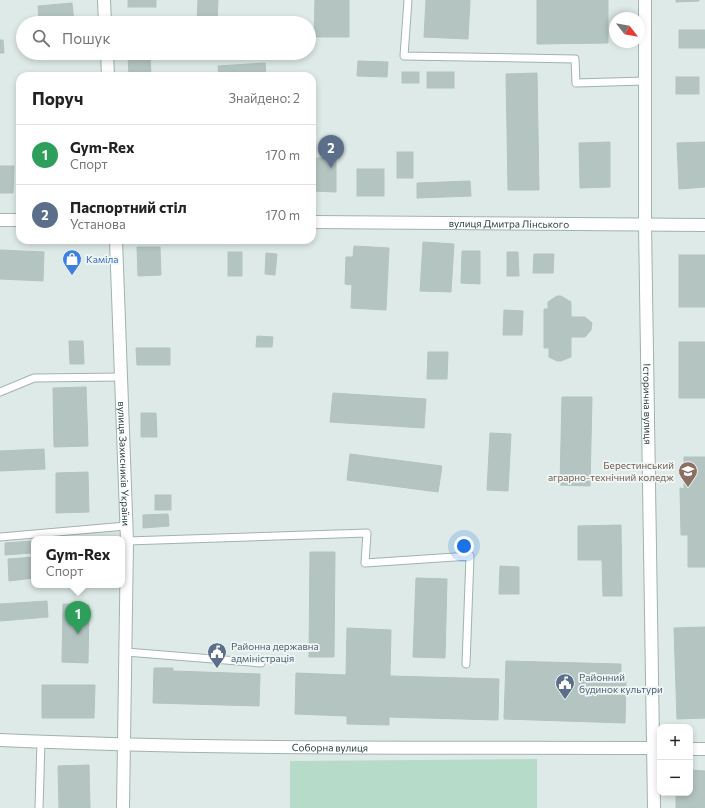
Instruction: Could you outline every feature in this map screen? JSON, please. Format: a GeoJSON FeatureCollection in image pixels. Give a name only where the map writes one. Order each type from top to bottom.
{"type":"FeatureCollection","features":[{"type":"Feature","properties":{"kind":"street"},"geometry":{"type":"LineString","coordinates":[[104,0],[105,16]]}},
{"type":"Feature","properties":{"kind":"street","name":"Історична вулиця"},"geometry":{"type":"LineString","coordinates":[[645,0],[645,224],[657,748],[654,808]]}},
{"type":"Feature","properties":{"kind":"street"},"geometry":{"type":"LineString","coordinates":[[107,60],[108,72]]}},
{"type":"Feature","properties":{"kind":"street"},"geometry":{"type":"LineString","coordinates":[[0,220],[16,220]]}},
{"type":"Feature","properties":{"kind":"street","name":"вулиця Дмитра Лінського"},"geometry":{"type":"LineString","coordinates":[[316,222],[705,225]]}},
{"type":"Feature","properties":{"kind":"street","name":"вулиця Захисників України"},"geometry":{"type":"LineString","coordinates":[[116,244],[127,541],[123,808]]}},
{"type":"Feature","properties":{"kind":"street","name":"Соборна вулиця"},"geometry":{"type":"LineString","coordinates":[[0,740],[304,748],[657,748]]}},
{"type":"Feature","properties":{"kind":"street"},"geometry":{"type":"LineString","coordinates":[[693,749],[705,749]]}},
{"type":"Feature","properties":{"kind":"lane"},"geometry":{"type":"LineString","coordinates":[[408,0],[404,56],[575,59],[576,83],[645,81]]}},
{"type":"Feature","properties":{"kind":"lane"},"geometry":{"type":"LineString","coordinates":[[0,392],[34,378],[121,377]]}},
{"type":"Feature","properties":{"kind":"lane"},"geometry":{"type":"LineString","coordinates":[[0,537],[126,526]]}},
{"type":"Feature","properties":{"kind":"lane"},"geometry":{"type":"LineString","coordinates":[[127,541],[367,533],[365,563],[470,556],[466,664]]}},
{"type":"Feature","properties":{"kind":"lane"},"geometry":{"type":"LineString","coordinates":[[126,652],[262,663]]}},
{"type":"Feature","properties":{"kind":"lane"},"geometry":{"type":"LineString","coordinates":[[39,808],[41,742]]}},
{"type":"Feature","properties":{"kind":"green space"},"geometry":{"type":"Polygon","coordinates":[[[537,759],[537,808],[290,808],[290,761],[537,759]]]}},
{"type":"Feature","properties":{"kind":"building"},"geometry":{"type":"Polygon","coordinates":[[[128,0],[156,0],[156,7],[128,7],[128,0]]]}},
{"type":"Feature","properties":{"kind":"building"},"geometry":{"type":"Polygon","coordinates":[[[198,0],[218,0],[217,16],[197,16],[198,0]]]}},
{"type":"Feature","properties":{"kind":"building"},"geometry":{"type":"Polygon","coordinates":[[[315,0],[349,0],[349,37],[316,37],[316,16],[315,16],[315,0]]]}},
{"type":"Feature","properties":{"kind":"building"},"geometry":{"type":"Polygon","coordinates":[[[426,0],[470,0],[468,39],[424,37],[426,0]]]}},
{"type":"Feature","properties":{"kind":"building"},"geometry":{"type":"Polygon","coordinates":[[[537,0],[608,0],[608,43],[537,44],[537,0]]]}},
{"type":"Feature","properties":{"kind":"building"},"geometry":{"type":"Polygon","coordinates":[[[676,0],[699,0],[699,1],[676,2],[676,0]]]}},
{"type":"Feature","properties":{"kind":"building"},"geometry":{"type":"Polygon","coordinates":[[[72,3],[73,16],[39,16],[38,6],[72,3]]]}},
{"type":"Feature","properties":{"kind":"building"},"geometry":{"type":"Polygon","coordinates":[[[679,30],[705,30],[705,48],[679,48],[679,30]]]}},
{"type":"Feature","properties":{"kind":"building"},"geometry":{"type":"Polygon","coordinates":[[[0,40],[3,40],[4,53],[0,53],[0,40]]]}},
{"type":"Feature","properties":{"kind":"building"},"geometry":{"type":"Polygon","coordinates":[[[128,60],[150,60],[151,72],[129,72],[128,60]]]}},
{"type":"Feature","properties":{"kind":"building"},"geometry":{"type":"Polygon","coordinates":[[[358,61],[388,62],[387,77],[357,76],[358,61]]]}},
{"type":"Feature","properties":{"kind":"building"},"geometry":{"type":"Polygon","coordinates":[[[265,63],[266,72],[219,72],[218,66],[265,63]]]}},
{"type":"Feature","properties":{"kind":"building"},"geometry":{"type":"Polygon","coordinates":[[[402,72],[419,72],[419,83],[402,83],[402,72]]]}},
{"type":"Feature","properties":{"kind":"building"},"geometry":{"type":"Polygon","coordinates":[[[427,72],[454,72],[454,88],[427,88],[427,72]]]}},
{"type":"Feature","properties":{"kind":"building"},"geometry":{"type":"Polygon","coordinates":[[[537,73],[539,190],[508,190],[506,74],[537,73]]]}},
{"type":"Feature","properties":{"kind":"building"},"geometry":{"type":"Polygon","coordinates":[[[676,77],[699,77],[699,94],[676,94],[676,77]]]}},
{"type":"Feature","properties":{"kind":"building"},"geometry":{"type":"Polygon","coordinates":[[[610,142],[610,187],[580,188],[579,143],[610,142]]]}},
{"type":"Feature","properties":{"kind":"building"},"geometry":{"type":"Polygon","coordinates":[[[705,142],[705,187],[679,189],[677,143],[705,142]]]}},
{"type":"Feature","properties":{"kind":"building"},"geometry":{"type":"Polygon","coordinates":[[[397,152],[413,152],[413,178],[397,178],[397,152]]]}},
{"type":"Feature","properties":{"kind":"building"},"geometry":{"type":"Polygon","coordinates":[[[316,158],[336,158],[336,192],[316,191],[316,158]]]}},
{"type":"Feature","properties":{"kind":"building"},"geometry":{"type":"Polygon","coordinates":[[[0,166],[14,166],[13,193],[0,193],[0,166]]]}},
{"type":"Feature","properties":{"kind":"building"},"geometry":{"type":"Polygon","coordinates":[[[357,169],[384,169],[384,196],[357,196],[357,169]]]}},
{"type":"Feature","properties":{"kind":"building"},"geometry":{"type":"Polygon","coordinates":[[[470,181],[471,196],[417,198],[417,183],[470,181]]]}},
{"type":"Feature","properties":{"kind":"building"},"geometry":{"type":"Polygon","coordinates":[[[423,242],[454,244],[451,292],[420,291],[423,242]]]}},
{"type":"Feature","properties":{"kind":"building"},"geometry":{"type":"Polygon","coordinates":[[[354,246],[389,248],[386,310],[351,308],[352,285],[345,284],[346,257],[353,257],[354,246]]]}},
{"type":"Feature","properties":{"kind":"building"},"geometry":{"type":"Polygon","coordinates":[[[137,247],[160,247],[161,275],[138,276],[137,247]]]}},
{"type":"Feature","properties":{"kind":"building"},"geometry":{"type":"Polygon","coordinates":[[[0,250],[44,252],[43,281],[0,279],[0,250]]]}},
{"type":"Feature","properties":{"kind":"building"},"geometry":{"type":"Polygon","coordinates":[[[462,251],[480,251],[480,284],[461,283],[462,251]]]}},
{"type":"Feature","properties":{"kind":"building"},"geometry":{"type":"Polygon","coordinates":[[[228,252],[242,252],[242,276],[228,276],[228,252]]]}},
{"type":"Feature","properties":{"kind":"building"},"geometry":{"type":"Polygon","coordinates":[[[507,252],[518,252],[519,276],[507,276],[507,252]]]}},
{"type":"Feature","properties":{"kind":"building"},"geometry":{"type":"Polygon","coordinates":[[[266,253],[277,254],[275,275],[265,274],[266,253]]]}},
{"type":"Feature","properties":{"kind":"building"},"geometry":{"type":"Polygon","coordinates":[[[534,254],[554,254],[553,273],[533,273],[534,254]]]}},
{"type":"Feature","properties":{"kind":"building"},"geometry":{"type":"Polygon","coordinates":[[[679,255],[705,255],[705,307],[679,307],[679,255]]]}},
{"type":"Feature","properties":{"kind":"building"},"geometry":{"type":"Polygon","coordinates":[[[557,296],[561,296],[571,302],[571,317],[585,317],[592,323],[591,330],[585,337],[571,337],[571,357],[561,361],[557,361],[549,357],[549,348],[544,348],[544,309],[548,309],[548,302],[557,296]]]}},
{"type":"Feature","properties":{"kind":"building"},"geometry":{"type":"Polygon","coordinates":[[[504,310],[523,311],[522,335],[503,335],[504,310]]]}},
{"type":"Feature","properties":{"kind":"building"},"geometry":{"type":"Polygon","coordinates":[[[257,336],[273,337],[272,347],[256,347],[257,336]]]}},
{"type":"Feature","properties":{"kind":"building"},"geometry":{"type":"Polygon","coordinates":[[[69,341],[83,341],[84,364],[70,364],[69,341]]]}},
{"type":"Feature","properties":{"kind":"building"},"geometry":{"type":"Polygon","coordinates":[[[679,342],[705,342],[705,398],[679,398],[679,342]]]}},
{"type":"Feature","properties":{"kind":"building"},"geometry":{"type":"Polygon","coordinates":[[[136,348],[170,348],[170,365],[137,365],[136,348]]]}},
{"type":"Feature","properties":{"kind":"building"},"geometry":{"type":"Polygon","coordinates":[[[428,352],[448,352],[447,379],[427,379],[428,352]]]}},
{"type":"Feature","properties":{"kind":"building"},"geometry":{"type":"Polygon","coordinates":[[[86,387],[88,446],[54,447],[53,388],[86,387]]]}},
{"type":"Feature","properties":{"kind":"building"},"geometry":{"type":"Polygon","coordinates":[[[333,393],[426,399],[424,428],[330,422],[333,393]]]}},
{"type":"Feature","properties":{"kind":"building"},"geometry":{"type":"Polygon","coordinates":[[[562,397],[592,397],[590,486],[560,485],[562,397]]]}},
{"type":"Feature","properties":{"kind":"building"},"geometry":{"type":"Polygon","coordinates":[[[141,413],[156,413],[157,437],[141,437],[141,413]]]}},
{"type":"Feature","properties":{"kind":"building"},"geometry":{"type":"Polygon","coordinates":[[[490,433],[511,434],[508,491],[487,490],[490,433]]]}},
{"type":"Feature","properties":{"kind":"building"},"geometry":{"type":"Polygon","coordinates":[[[44,449],[45,469],[0,471],[0,451],[44,449]]]}},
{"type":"Feature","properties":{"kind":"building"},"geometry":{"type":"Polygon","coordinates":[[[350,454],[442,466],[438,492],[347,480],[350,454]]]}},
{"type":"Feature","properties":{"kind":"building"},"geometry":{"type":"Polygon","coordinates":[[[684,457],[705,457],[705,567],[688,567],[688,535],[681,535],[680,488],[684,489],[684,457]]]}},
{"type":"Feature","properties":{"kind":"building"},"geometry":{"type":"Polygon","coordinates":[[[88,472],[89,512],[56,513],[56,473],[88,472]]]}},
{"type":"Feature","properties":{"kind":"building"},"geometry":{"type":"Polygon","coordinates":[[[155,495],[171,495],[171,510],[155,510],[155,495]]]}},
{"type":"Feature","properties":{"kind":"building"},"geometry":{"type":"Polygon","coordinates":[[[168,514],[169,526],[143,528],[143,515],[168,514]]]}},
{"type":"Feature","properties":{"kind":"building"},"geometry":{"type":"Polygon","coordinates":[[[621,525],[622,596],[603,596],[602,560],[578,560],[578,526],[621,525]]]}},
{"type":"Feature","properties":{"kind":"building"},"geometry":{"type":"Polygon","coordinates":[[[31,541],[31,553],[5,555],[5,543],[31,541]]]}},
{"type":"Feature","properties":{"kind":"building"},"geometry":{"type":"Polygon","coordinates":[[[310,552],[335,552],[334,657],[309,657],[310,552]]]}},
{"type":"Feature","properties":{"kind":"building"},"geometry":{"type":"Polygon","coordinates":[[[31,557],[31,578],[9,581],[8,559],[31,557]]]}},
{"type":"Feature","properties":{"kind":"building"},"geometry":{"type":"Polygon","coordinates":[[[500,566],[519,567],[519,594],[499,594],[500,566]]]}},
{"type":"Feature","properties":{"kind":"building"},"geometry":{"type":"Polygon","coordinates":[[[416,578],[447,579],[445,658],[413,657],[416,578]]]}},
{"type":"Feature","properties":{"kind":"building"},"geometry":{"type":"Polygon","coordinates":[[[47,601],[48,617],[0,621],[0,604],[47,601]]]}},
{"type":"Feature","properties":{"kind":"building"},"geometry":{"type":"Polygon","coordinates":[[[63,604],[89,605],[88,663],[62,662],[63,604]]]}},
{"type":"Feature","properties":{"kind":"building"},"geometry":{"type":"Polygon","coordinates":[[[705,627],[705,718],[677,719],[674,628],[705,627]]]}},
{"type":"Feature","properties":{"kind":"building"},"geometry":{"type":"Polygon","coordinates":[[[347,628],[391,630],[390,676],[499,679],[498,720],[389,717],[389,725],[347,724],[347,716],[295,714],[296,673],[346,675],[347,628]]]}},
{"type":"Feature","properties":{"kind":"building","name":"Районний будинок культури"},"geometry":{"type":"Polygon","coordinates":[[[506,661],[621,664],[621,681],[626,681],[625,723],[504,719],[506,661]]]}},
{"type":"Feature","properties":{"kind":"building"},"geometry":{"type":"Polygon","coordinates":[[[154,668],[173,668],[173,671],[260,674],[259,706],[153,703],[154,668]]]}},
{"type":"Feature","properties":{"kind":"building"},"geometry":{"type":"Polygon","coordinates":[[[42,685],[95,685],[94,718],[42,718],[42,685]]]}},
{"type":"Feature","properties":{"kind":"building"},"geometry":{"type":"Polygon","coordinates":[[[89,765],[90,808],[59,808],[58,766],[89,765]]]}},
{"type":"Feature","properties":{"kind":"building"},"geometry":{"type":"Polygon","coordinates":[[[693,770],[705,771],[705,808],[676,808],[676,796],[693,796],[693,770]]]}},
{"type":"Feature","properties":{"kind":"place","name":"Паспортний стіл"},"geometry":{"type":"Point","coordinates":[331,168]}},
{"type":"Feature","properties":{"kind":"place","name":"Каміла"},"geometry":{"type":"Point","coordinates":[72,276]}},
{"type":"Feature","properties":{"kind":"place","name":"Берестинський аграрно-технічний коледж"},"geometry":{"type":"Point","coordinates":[688,488]}},
{"type":"Feature","properties":{"kind":"place","name":"Gym-Rex"},"geometry":{"type":"Point","coordinates":[78,634]}},
{"type":"Feature","properties":{"kind":"place","name":"Районна державна адміністрація"},"geometry":{"type":"Point","coordinates":[217,669]}},
{"type":"Feature","properties":{"kind":"place","name":"Районний будинок культури"},"geometry":{"type":"Point","coordinates":[565,700]}}]}
